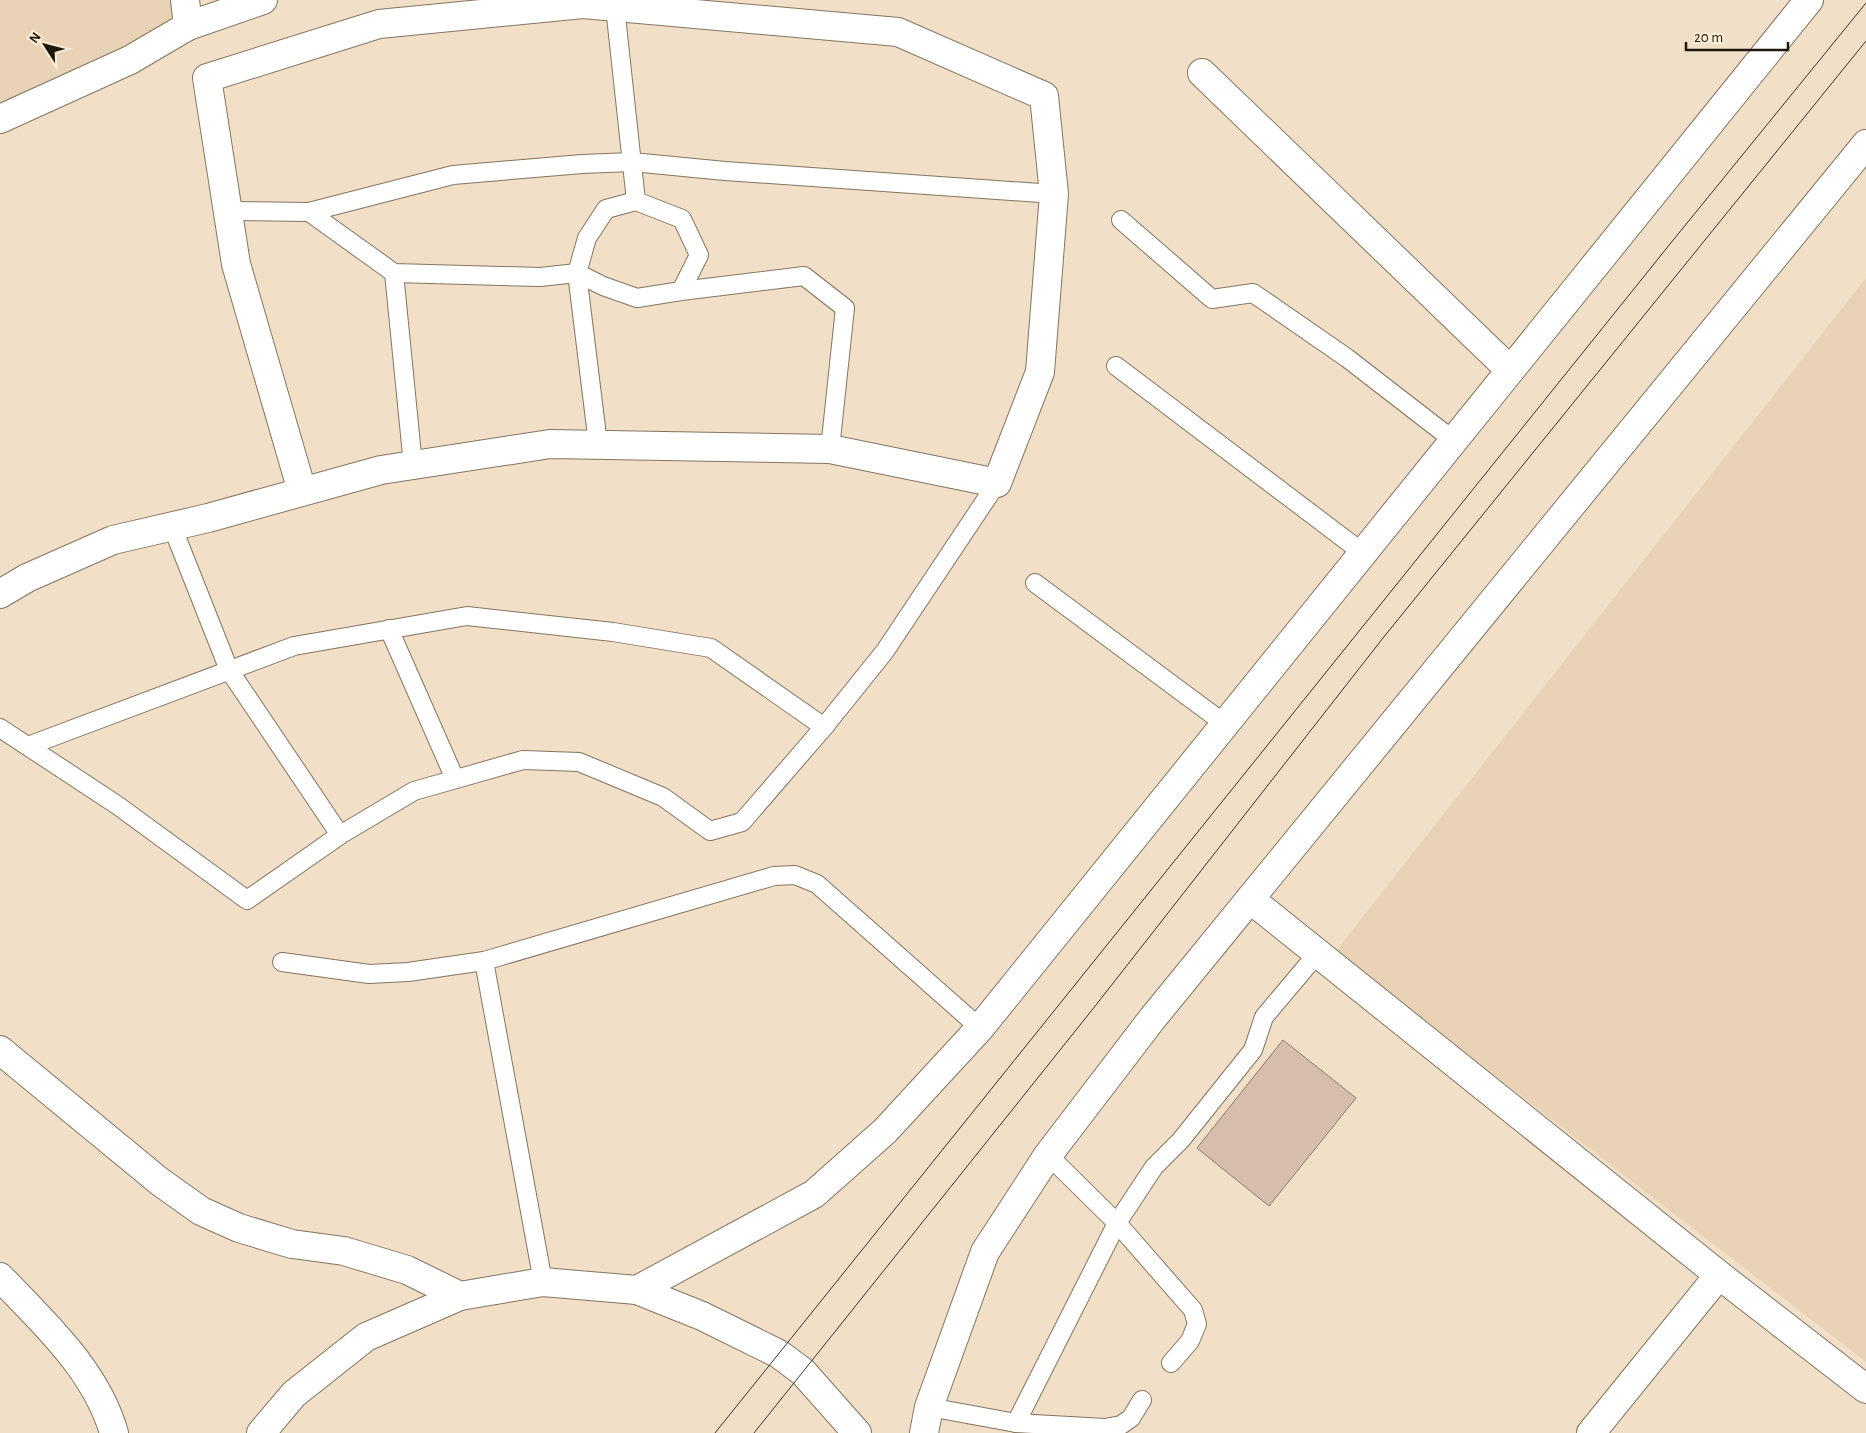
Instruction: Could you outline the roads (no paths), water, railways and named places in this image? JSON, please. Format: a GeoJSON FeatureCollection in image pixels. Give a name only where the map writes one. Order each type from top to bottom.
{"type":"FeatureCollection","features":[{"type":"Feature","properties":{"kind":"main road"},"geometry":{"type":"LineString","coordinates":[[0,119],[130,60],[187,13],[263,0]]}},
{"type":"Feature","properties":{"kind":"main road"},"geometry":{"type":"LineString","coordinates":[[637,1290],[814,1194],[885,1131],[980,1028],[1808,0]]}},
{"type":"Feature","properties":{"kind":"main road"},"geometry":{"type":"LineString","coordinates":[[0,594],[27,578],[113,540],[208,518],[381,470],[550,444],[830,449],[997,483],[1040,372],[1054,194],[1044,96],[898,32],[583,4],[378,24],[208,78],[236,264],[302,491]]}},
{"type":"Feature","properties":{"kind":"main road"},"geometry":{"type":"LineString","coordinates":[[1202,73],[1510,370]]}},
{"type":"Feature","properties":{"kind":"main road"},"geometry":{"type":"LineString","coordinates":[[927,1420],[984,1252],[1048,1155],[1152,1019],[1866,144]]}},
{"type":"Feature","properties":{"kind":"main road"},"geometry":{"type":"LineString","coordinates":[[1250,900],[1719,1275],[1866,1389]]}},
{"type":"Feature","properties":{"kind":"main road"},"geometry":{"type":"LineString","coordinates":[[0,1050],[160,1181],[201,1211],[239,1228],[292,1244],[344,1250],[407,1270],[460,1296]]}},
{"type":"Feature","properties":{"kind":"main road"},"geometry":{"type":"LineString","coordinates":[[1590,1433],[1719,1275]]}},
{"type":"Feature","properties":{"kind":"main road"},"geometry":{"type":"LineString","coordinates":[[0,1277],[58,1337],[84,1371],[110,1418],[114,1433]]}},
{"type":"Feature","properties":{"kind":"main road"},"geometry":{"type":"LineString","coordinates":[[261,1433],[294,1394],[366,1337],[460,1296],[543,1282],[637,1290],[702,1316],[779,1354],[803,1372],[858,1433]]}},
{"type":"Feature","properties":{"kind":"lane"},"geometry":{"type":"LineString","coordinates":[[615,7],[636,201]]}},
{"type":"Feature","properties":{"kind":"lane"},"geometry":{"type":"LineString","coordinates":[[228,211],[309,212],[453,175],[582,164],[632,162],[725,171],[1054,194]]}},
{"type":"Feature","properties":{"kind":"lane"},"geometry":{"type":"LineString","coordinates":[[598,444],[577,273],[587,238],[606,209],[636,201],[682,219],[699,255],[681,291]]}},
{"type":"Feature","properties":{"kind":"lane"},"geometry":{"type":"LineString","coordinates":[[309,212],[394,273],[540,277],[577,273],[603,286],[637,298],[804,276],[845,308],[830,449]]}},
{"type":"Feature","properties":{"kind":"lane"},"geometry":{"type":"LineString","coordinates":[[1121,220],[1212,299],[1253,293],[1347,358],[1453,440]]}},
{"type":"Feature","properties":{"kind":"lane"},"geometry":{"type":"LineString","coordinates":[[394,273],[413,465]]}},
{"type":"Feature","properties":{"kind":"lane"},"geometry":{"type":"LineString","coordinates":[[1116,366],[1363,553]]}},
{"type":"Feature","properties":{"kind":"lane"},"geometry":{"type":"LineString","coordinates":[[0,728],[116,805],[247,900],[340,835],[414,791],[523,760],[579,762],[663,798],[710,831],[742,822],[824,727],[885,651],[997,483]]}},
{"type":"Feature","properties":{"kind":"lane"},"geometry":{"type":"LineString","coordinates":[[172,526],[228,670],[340,835]]}},
{"type":"Feature","properties":{"kind":"lane"},"geometry":{"type":"LineString","coordinates":[[1036,583],[1225,724]]}},
{"type":"Feature","properties":{"kind":"lane"},"geometry":{"type":"LineString","coordinates":[[28,746],[294,646],[467,616],[613,632],[711,648],[824,727]]}},
{"type":"Feature","properties":{"kind":"lane"},"geometry":{"type":"LineString","coordinates":[[389,629],[455,779]]}},
{"type":"Feature","properties":{"kind":"lane"},"geometry":{"type":"LineString","coordinates":[[282,962],[369,974],[408,972],[484,961],[774,876],[795,875],[817,884],[980,1028]]}},
{"type":"Feature","properties":{"kind":"lane"},"geometry":{"type":"LineString","coordinates":[[1016,1423],[1117,1223],[1154,1167],[1181,1140],[1253,1050],[1264,1017],[1317,954]]}},
{"type":"Feature","properties":{"kind":"lane"},"geometry":{"type":"LineString","coordinates":[[484,961],[543,1282]]}},
{"type":"Feature","properties":{"kind":"lane"},"geometry":{"type":"LineString","coordinates":[[1048,1155],[1117,1223],[1193,1310],[1197,1324],[1194,1332],[1190,1341],[1171,1363]]}},
{"type":"Feature","properties":{"kind":"lane"},"geometry":{"type":"LineString","coordinates":[[927,1420],[1105,1428],[1121,1425],[1131,1418],[1142,1400]]}},
{"type":"Feature","properties":{"kind":"tram line"},"geometry":{"type":"LineString","coordinates":[[715,1433],[1670,244],[1866,3]]}},
{"type":"Feature","properties":{"kind":"tram line"},"geometry":{"type":"LineString","coordinates":[[754,1433],[1096,1005],[1383,638],[1866,41]]}}]}
